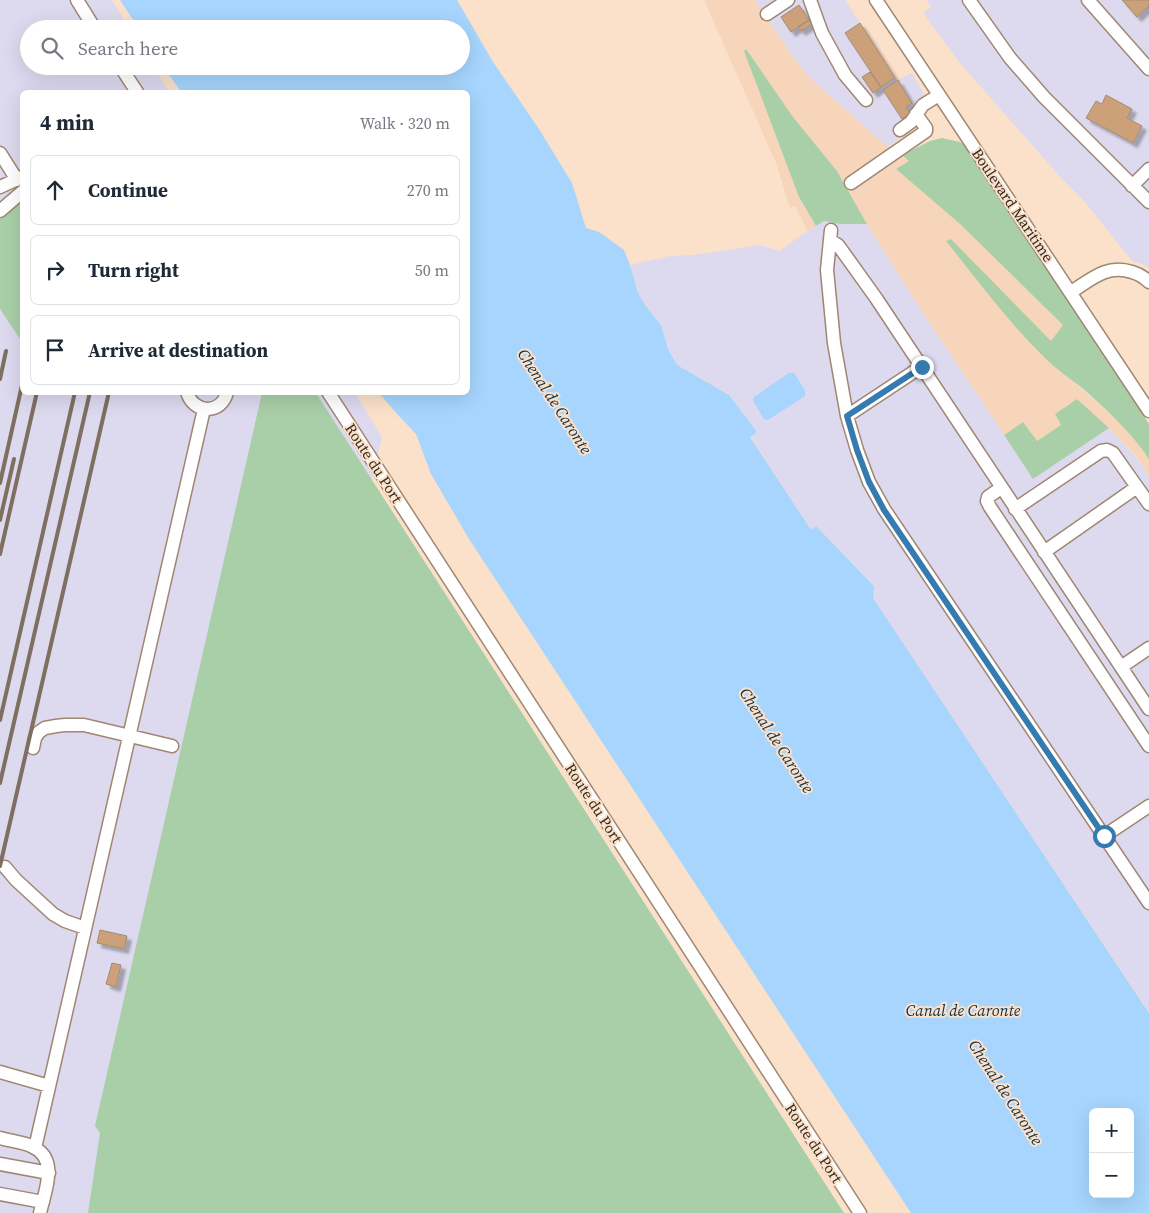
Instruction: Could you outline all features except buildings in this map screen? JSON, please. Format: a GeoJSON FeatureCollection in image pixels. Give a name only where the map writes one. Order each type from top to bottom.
{"type":"FeatureCollection","features":[{"type":"Feature","properties":{"kind":"street"},"geometry":{"type":"LineString","coordinates":[[77,0],[89,20]]}},
{"type":"Feature","properties":{"kind":"street"},"geometry":{"type":"LineString","coordinates":[[767,14],[788,0]]}},
{"type":"Feature","properties":{"kind":"street"},"geometry":{"type":"LineString","coordinates":[[810,0],[822,33],[845,75],[866,100]]}},
{"type":"Feature","properties":{"kind":"street","name":"Boulevard Maritime"},"geometry":{"type":"LineString","coordinates":[[876,0],[1149,411]]}},
{"type":"Feature","properties":{"kind":"street"},"geometry":{"type":"LineString","coordinates":[[969,0],[1010,58],[1044,98],[1149,202]]}},
{"type":"Feature","properties":{"kind":"street"},"geometry":{"type":"LineString","coordinates":[[1088,0],[1147,61]]}},
{"type":"Feature","properties":{"kind":"street"},"geometry":{"type":"LineString","coordinates":[[122,75],[130,90]]}},
{"type":"Feature","properties":{"kind":"street"},"geometry":{"type":"LineString","coordinates":[[125,75],[136,90]]}},
{"type":"Feature","properties":{"kind":"street"},"geometry":{"type":"LineString","coordinates":[[900,130],[911,122],[923,105],[939,95]]}},
{"type":"Feature","properties":{"kind":"street"},"geometry":{"type":"LineString","coordinates":[[851,182],[926,131],[926,128],[916,114]]}},
{"type":"Feature","properties":{"kind":"street"},"geometry":{"type":"LineString","coordinates":[[0,153],[20,182]]}},
{"type":"Feature","properties":{"kind":"street"},"geometry":{"type":"LineString","coordinates":[[1132,186],[1149,169]]}},
{"type":"Feature","properties":{"kind":"street"},"geometry":{"type":"LineString","coordinates":[[0,187],[20,183]]}},
{"type":"Feature","properties":{"kind":"street"},"geometry":{"type":"LineString","coordinates":[[0,211],[20,184]]}},
{"type":"Feature","properties":{"kind":"street"},"geometry":{"type":"LineString","coordinates":[[1149,709],[876,298],[830,235],[827,270],[834,343],[847,416],[866,474],[884,510],[1149,903]]}},
{"type":"Feature","properties":{"kind":"street"},"geometry":{"type":"LineString","coordinates":[[1071,292],[1109,270],[1130,271],[1140,275],[1149,282]]}},
{"type":"Feature","properties":{"kind":"street"},"geometry":{"type":"LineString","coordinates":[[847,416],[922,367]]}},
{"type":"Feature","properties":{"kind":"street"},"geometry":{"type":"LineString","coordinates":[[188,395],[192,403],[204,409],[218,407],[226,395]]}},
{"type":"Feature","properties":{"kind":"street","name":"Route du Port"},"geometry":{"type":"LineString","coordinates":[[330,395],[860,1213]]}},
{"type":"Feature","properties":{"kind":"street"},"geometry":{"type":"LineString","coordinates":[[35,1148],[204,409]]}},
{"type":"Feature","properties":{"kind":"street"},"geometry":{"type":"LineString","coordinates":[[1015,509],[1101,451],[1107,450],[1113,453],[1149,504]]}},
{"type":"Feature","properties":{"kind":"street"},"geometry":{"type":"LineString","coordinates":[[1044,552],[1137,487]]}},
{"type":"Feature","properties":{"kind":"street"},"geometry":{"type":"LineString","coordinates":[[1001,488],[988,496],[987,501],[990,507],[1149,746]]}},
{"type":"Feature","properties":{"kind":"street"},"geometry":{"type":"LineString","coordinates":[[1121,667],[1149,648]]}},
{"type":"Feature","properties":{"kind":"street"},"geometry":{"type":"LineString","coordinates":[[33,748],[35,738],[45,728],[84,725],[172,746]]}},
{"type":"Feature","properties":{"kind":"street"},"geometry":{"type":"LineString","coordinates":[[1104,836],[1149,806]]}},
{"type":"Feature","properties":{"kind":"street"},"geometry":{"type":"LineString","coordinates":[[5,867],[16,880],[53,914],[65,921],[85,928]]}},
{"type":"Feature","properties":{"kind":"street"},"geometry":{"type":"LineString","coordinates":[[0,1072],[49,1086]]}},
{"type":"Feature","properties":{"kind":"street"},"geometry":{"type":"LineString","coordinates":[[0,1138],[35,1148],[45,1157],[49,1166],[42,1207],[0,1194]]}},
{"type":"Feature","properties":{"kind":"street"},"geometry":{"type":"LineString","coordinates":[[0,1164],[49,1173]]}},
{"type":"Feature","properties":{"kind":"shaded area"},"geometry":{"type":"Polygon","coordinates":[[[0,0],[112,0],[124,20],[20,20],[20,75],[159,75],[168,90],[20,90],[20,395],[356,395],[382,437],[203,1213],[0,1213],[0,0]]]}},
{"type":"Feature","properties":{"kind":"shaded area"},"geometry":{"type":"Polygon","coordinates":[[[704,0],[755,0],[794,58],[811,78],[888,147],[910,160],[897,170],[960,224],[1063,325],[1051,341],[951,239],[947,241],[1005,314],[1046,358],[1118,421],[1149,459],[1149,476],[1137,457],[1077,399],[1055,414],[1061,425],[1037,441],[1023,422],[1004,435],[928,321],[867,224],[837,171],[793,117],[746,50],[799,197],[816,226],[808,231],[795,206],[790,208],[776,163],[704,0]]]}},
{"type":"Feature","properties":{"kind":"shaded area"},"geometry":{"type":"Polygon","coordinates":[[[755,0],[845,0],[895,78],[898,80],[912,73],[931,106],[914,128],[888,147],[811,79],[794,58],[755,0]]]}},
{"type":"Feature","properties":{"kind":"shaded area"},"geometry":{"type":"Polygon","coordinates":[[[927,0],[1149,0],[1149,268],[1132,261],[1085,202],[1062,179],[959,62],[923,13],[931,7],[927,0]]]}},
{"type":"Feature","properties":{"kind":"shaded area"},"geometry":{"type":"Polygon","coordinates":[[[824,221],[840,224],[867,224],[928,321],[1033,478],[1109,428],[1137,458],[1149,476],[1149,1012],[873,598],[874,585],[816,526],[811,530],[750,436],[757,432],[729,395],[677,365],[668,349],[661,325],[638,293],[630,265],[670,256],[693,255],[760,245],[780,251],[824,221]]]}},
{"type":"Feature","properties":{"kind":"green space"},"geometry":{"type":"Polygon","coordinates":[[[746,49],[793,117],[837,171],[867,224],[840,224],[824,221],[816,226],[799,197],[744,51],[746,49]]]}},
{"type":"Feature","properties":{"kind":"green space"},"geometry":{"type":"Polygon","coordinates":[[[942,138],[965,145],[1149,424],[1149,459],[1134,439],[1109,412],[1032,345],[946,241],[951,239],[1051,341],[1063,325],[960,224],[896,169],[909,161],[902,155],[930,141],[942,138]]]}},
{"type":"Feature","properties":{"kind":"green space"},"geometry":{"type":"Polygon","coordinates":[[[20,201],[20,339],[0,309],[0,219],[20,201]]]}},
{"type":"Feature","properties":{"kind":"green space"},"geometry":{"type":"Polygon","coordinates":[[[262,395],[317,395],[844,1213],[88,1213],[100,1133],[95,1126],[262,395]]]}},
{"type":"Feature","properties":{"kind":"green space"},"geometry":{"type":"Polygon","coordinates":[[[1077,399],[1109,428],[1033,479],[1004,435],[1023,422],[1037,441],[1061,425],[1055,414],[1077,399]]]}},
{"type":"Feature","properties":{"kind":"water","name":"Canal de Caronte"},"geometry":{"type":"Polygon","coordinates":[[[120,0],[457,0],[469,20],[133,20],[120,0]]]}},
{"type":"Feature","properties":{"kind":"water","name":"Canal de Caronte"},"geometry":{"type":"Polygon","coordinates":[[[470,22],[493,62],[539,129],[572,183],[586,228],[599,232],[624,250],[638,293],[661,325],[668,349],[677,365],[729,395],[757,432],[750,437],[811,530],[816,526],[874,586],[873,598],[1149,1013],[1149,1213],[911,1213],[469,539],[431,474],[416,434],[381,395],[470,395],[470,90],[180,90],[169,75],[470,75],[470,22]]]}},
{"type":"Feature","properties":{"kind":"water"},"geometry":{"type":"Polygon","coordinates":[[[789,373],[795,374],[805,391],[805,396],[768,420],[764,419],[753,401],[754,397],[789,373]]]}},
{"type":"Feature","properties":{"kind":"railway"},"geometry":{"type":"LineString","coordinates":[[0,379],[6,351]]}},
{"type":"Feature","properties":{"kind":"railway"},"geometry":{"type":"LineString","coordinates":[[0,483],[20,394]]}},
{"type":"Feature","properties":{"kind":"railway"},"geometry":{"type":"LineString","coordinates":[[0,554],[36,395]]}},
{"type":"Feature","properties":{"kind":"railway"},"geometry":{"type":"LineString","coordinates":[[0,720],[74,395]]}},
{"type":"Feature","properties":{"kind":"railway"},"geometry":{"type":"LineString","coordinates":[[0,783],[89,395]]}},
{"type":"Feature","properties":{"kind":"railway"},"geometry":{"type":"LineString","coordinates":[[0,866],[108,395]]}},
{"type":"Feature","properties":{"kind":"railway"},"geometry":{"type":"LineString","coordinates":[[0,520],[14,459]]}},
{"type":"Feature","properties":{"kind":"route"},"geometry":{"type":"LineString","coordinates":[[922,367],[847,416],[869,482],[884,510],[1104,836]]}},
{"type":"Feature","properties":{"kind":"water label","name":"Chenal de Caronte"},"geometry":{"type":"Point","coordinates":[555,401]}},
{"type":"Feature","properties":{"kind":"water label","name":"Chenal de Caronte"},"geometry":{"type":"Point","coordinates":[777,740]}},
{"type":"Feature","properties":{"kind":"water label","name":"Chenal de Caronte"},"geometry":{"type":"Point","coordinates":[1006,1092]}}]}
